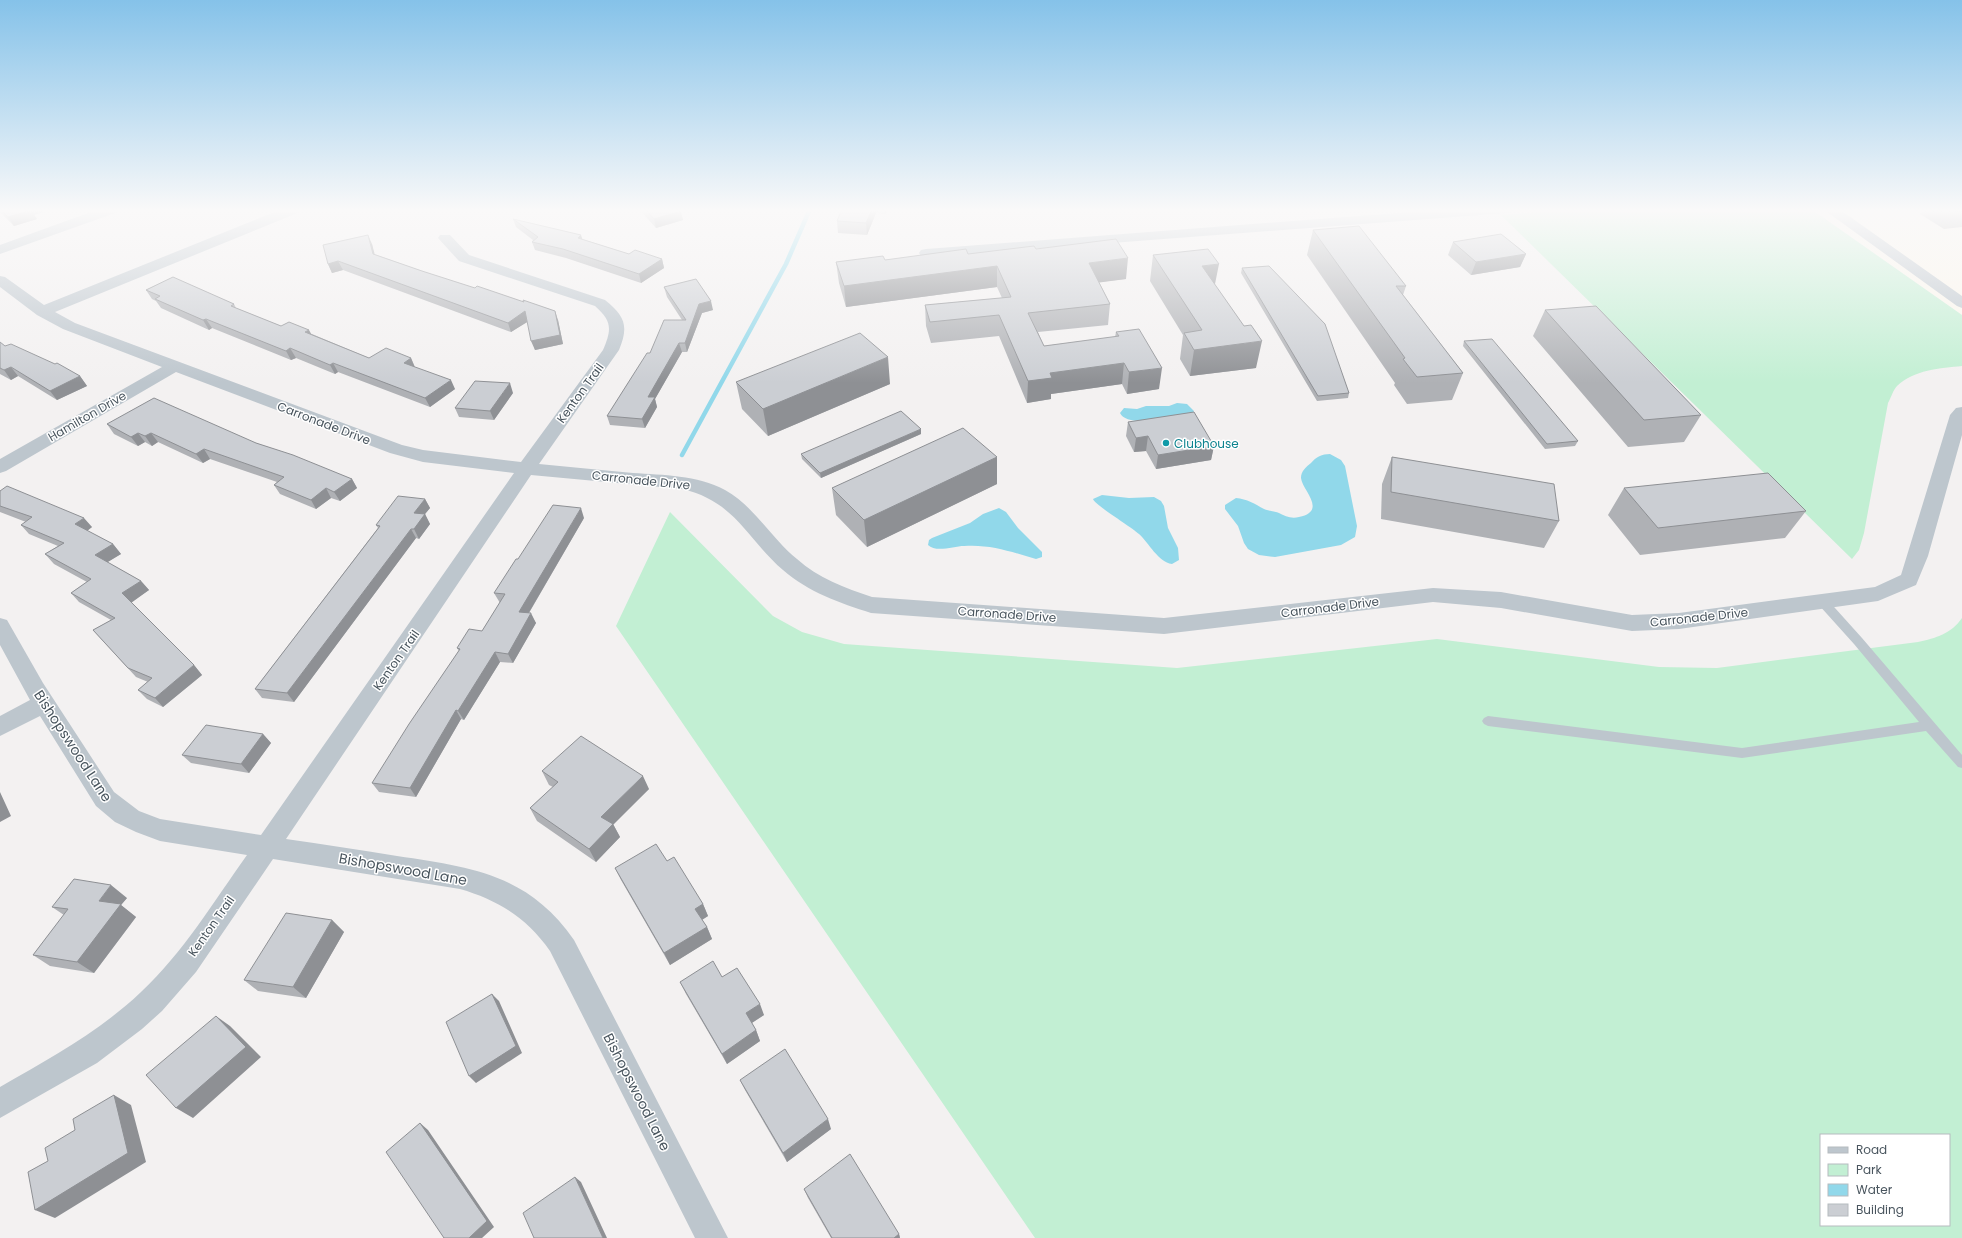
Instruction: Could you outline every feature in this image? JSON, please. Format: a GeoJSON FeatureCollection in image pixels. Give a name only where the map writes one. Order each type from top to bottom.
{"type":"FeatureCollection","features":[{"type":"Feature","properties":{"kind":"street"},"geometry":{"type":"LineString","coordinates":[[42,312],[151,267]]}},
{"type":"Feature","properties":{"kind":"street","name":"Kenton Trail"},"geometry":{"type":"LineString","coordinates":[[0,1103],[87,1053],[132,1019],[152,1001],[186,963],[268,846],[526,469],[611,350],[618,334],[617,322],[612,314],[600,303],[491,267]]}},
{"type":"Feature","properties":{"kind":"street"},"geometry":{"type":"LineString","coordinates":[[1911,267],[1962,303]]}},
{"type":"Feature","properties":{"kind":"street","name":"Carronade Drive"},"geometry":{"type":"LineString","coordinates":[[0,280],[42,312],[69,326],[396,449],[423,456],[526,469],[682,482],[702,488],[722,497],[737,510],[798,572],[830,592],[871,604],[1164,626],[1433,595],[1501,600],[1632,623],[1679,622],[1878,594],[1909,580],[1918,556],[1959,415],[1962,412]]}},
{"type":"Feature","properties":{"kind":"street","name":"Hamilton Drive"},"geometry":{"type":"LineString","coordinates":[[0,467],[175,366]]}},
{"type":"Feature","properties":{"kind":"street","name":"Bishopswood Lane"},"geometry":{"type":"LineString","coordinates":[[0,626],[35,689],[105,799],[115,809],[128,818],[142,825],[160,830],[460,877],[486,885],[517,900],[544,922],[564,949],[712,1238]]}},
{"type":"Feature","properties":{"kind":"street"},"geometry":{"type":"LineString","coordinates":[[0,727],[45,703]]}},
{"type":"Feature","properties":{"kind":"lane"},"geometry":{"type":"LineString","coordinates":[[1822,601],[1850,630],[1928,726],[1962,763]]}},
{"type":"Feature","properties":{"kind":"lane"},"geometry":{"type":"LineString","coordinates":[[1488,721],[1742,753],[1928,726]]}},
{"type":"Feature","properties":{"kind":"shaded area"},"geometry":{"type":"Polygon","coordinates":[[[1893,267],[1962,267],[1962,315],[1893,267]]]}},
{"type":"Feature","properties":{"kind":"green space"},"geometry":{"type":"Polygon","coordinates":[[[1554,267],[1893,267],[1962,315],[1962,366],[1928,371],[1911,376],[1897,386],[1888,403],[1864,533],[1859,550],[1852,559],[1554,267]]]}},
{"type":"Feature","properties":{"kind":"green space"},"geometry":{"type":"Polygon","coordinates":[[[670,512],[773,616],[802,632],[844,644],[1177,668],[1437,639],[1659,667],[1717,668],[1918,642],[1931,639],[1948,632],[1962,618],[1962,1238],[1035,1238],[616,626],[670,512]]]}},
{"type":"Feature","properties":{"kind":"water"},"geometry":{"type":"Polygon","coordinates":[[[1177,403],[1187,404],[1194,411],[1192,414],[1165,419],[1142,421],[1125,418],[1120,413],[1124,408],[1137,409],[1146,406],[1169,406],[1177,403]]]}},
{"type":"Feature","properties":{"kind":"water"},"geometry":{"type":"Polygon","coordinates":[[[1330,454],[1341,460],[1345,466],[1357,526],[1355,537],[1341,545],[1275,557],[1259,555],[1248,549],[1244,543],[1238,526],[1225,509],[1225,505],[1236,498],[1288,517],[1296,518],[1307,514],[1312,510],[1313,505],[1302,483],[1302,473],[1317,458],[1322,455],[1330,454]]]}},
{"type":"Feature","properties":{"kind":"water"},"geometry":{"type":"Polygon","coordinates":[[[1102,495],[1129,498],[1154,497],[1161,501],[1164,506],[1168,528],[1178,548],[1179,560],[1172,564],[1162,560],[1139,534],[1095,502],[1093,499],[1102,495]]]}},
{"type":"Feature","properties":{"kind":"water"},"geometry":{"type":"Polygon","coordinates":[[[999,508],[1006,512],[1018,528],[1042,552],[1042,557],[1036,559],[1001,549],[983,546],[964,546],[936,549],[928,545],[929,540],[932,538],[970,523],[983,514],[999,508]]]}},
{"type":"Feature","properties":{"kind":"building"},"geometry":{"type":"Polygon","coordinates":[[[354,267],[410,267],[475,288],[477,286],[524,302],[523,300],[555,311],[560,335],[531,341],[525,311],[508,323],[354,267]]]}},
{"type":"Feature","properties":{"kind":"building"},"geometry":{"type":"Polygon","coordinates":[[[617,267],[650,267],[639,274],[617,267]]]}},
{"type":"Feature","properties":{"kind":"building"},"geometry":{"type":"Polygon","coordinates":[[[838,267],[991,267],[844,286],[838,267]]]}},
{"type":"Feature","properties":{"kind":"building"},"geometry":{"type":"Polygon","coordinates":[[[997,267],[1091,267],[1110,304],[1028,313],[1044,346],[1119,336],[1116,332],[1139,329],[1162,368],[1129,372],[1124,363],[1050,373],[1052,378],[1028,381],[999,315],[930,322],[925,305],[1011,297],[997,267]]]}},
{"type":"Feature","properties":{"kind":"building"},"geometry":{"type":"Polygon","coordinates":[[[1161,267],[1203,267],[1244,326],[1251,325],[1262,341],[1194,350],[1184,333],[1202,330],[1161,267]]]}},
{"type":"Feature","properties":{"kind":"building"},"geometry":{"type":"Polygon","coordinates":[[[1270,267],[1325,324],[1349,393],[1318,396],[1242,268],[1270,267]]]}},
{"type":"Feature","properties":{"kind":"building"},"geometry":{"type":"Polygon","coordinates":[[[1339,267],[1391,267],[1406,286],[1396,286],[1463,373],[1417,377],[1403,359],[1405,358],[1339,267]]]}},
{"type":"Feature","properties":{"kind":"building"},"geometry":{"type":"Polygon","coordinates":[[[173,277],[234,304],[231,306],[281,326],[289,322],[309,330],[305,332],[369,358],[386,348],[411,358],[404,363],[451,380],[425,398],[333,363],[330,365],[290,348],[286,351],[206,319],[203,320],[155,299],[160,296],[146,290],[173,277]]]}},
{"type":"Feature","properties":{"kind":"building"},"geometry":{"type":"Polygon","coordinates":[[[696,279],[711,301],[699,304],[685,343],[679,343],[648,397],[655,397],[642,419],[607,416],[647,353],[650,353],[664,320],[686,320],[664,287],[696,279]]]}},
{"type":"Feature","properties":{"kind":"building"},"geometry":{"type":"Polygon","coordinates":[[[1596,306],[1701,415],[1644,420],[1545,310],[1596,306]]]}},
{"type":"Feature","properties":{"kind":"building"},"geometry":{"type":"Polygon","coordinates":[[[860,333],[888,357],[763,409],[736,382],[860,333]]]}},
{"type":"Feature","properties":{"kind":"building"},"geometry":{"type":"Polygon","coordinates":[[[1492,339],[1578,441],[1547,444],[1464,341],[1492,339]]]}},
{"type":"Feature","properties":{"kind":"building"},"geometry":{"type":"Polygon","coordinates":[[[0,342],[5,346],[11,344],[55,364],[57,363],[80,376],[50,391],[11,367],[4,370],[0,368],[0,342]]]}},
{"type":"Feature","properties":{"kind":"building"},"geometry":{"type":"Polygon","coordinates":[[[475,381],[510,383],[490,411],[455,408],[475,381]]]}},
{"type":"Feature","properties":{"kind":"building"},"geometry":{"type":"Polygon","coordinates":[[[154,398],[256,443],[293,455],[352,479],[334,492],[326,488],[311,500],[274,485],[284,477],[204,449],[196,454],[151,433],[145,436],[138,433],[131,437],[107,424],[154,398]]]}},
{"type":"Feature","properties":{"kind":"building"},"geometry":{"type":"Polygon","coordinates":[[[901,411],[921,429],[820,473],[801,454],[901,411]]]}},
{"type":"Feature","properties":{"kind":"building"},"geometry":{"type":"Polygon","coordinates":[[[1194,412],[1214,446],[1158,455],[1148,436],[1136,438],[1128,422],[1194,412]]]}},
{"type":"Feature","properties":{"kind":"building"},"geometry":{"type":"Polygon","coordinates":[[[963,428],[997,457],[864,520],[832,488],[963,428]]]}},
{"type":"Feature","properties":{"kind":"building"},"geometry":{"type":"Polygon","coordinates":[[[1392,457],[1554,484],[1559,521],[1391,492],[1392,457]]]}},
{"type":"Feature","properties":{"kind":"building"},"geometry":{"type":"Polygon","coordinates":[[[1768,473],[1806,511],[1658,528],[1624,488],[1768,473]]]}},
{"type":"Feature","properties":{"kind":"building"},"geometry":{"type":"Polygon","coordinates":[[[7,486],[84,518],[75,524],[113,544],[95,555],[141,581],[122,593],[194,665],[155,698],[138,690],[152,678],[128,668],[93,630],[115,618],[71,593],[91,579],[45,554],[64,543],[21,525],[32,517],[0,506],[0,491],[7,486]]]}},
{"type":"Feature","properties":{"kind":"building"},"geometry":{"type":"Polygon","coordinates":[[[398,496],[425,499],[414,513],[425,514],[414,529],[411,529],[287,693],[255,689],[380,526],[376,525],[398,496]]]}},
{"type":"Feature","properties":{"kind":"building"},"geometry":{"type":"Polygon","coordinates":[[[553,505],[581,508],[519,612],[531,613],[508,654],[495,652],[458,711],[456,710],[410,788],[372,783],[409,724],[460,649],[457,648],[469,629],[482,631],[505,594],[494,593],[553,505]]]}},
{"type":"Feature","properties":{"kind":"building"},"geometry":{"type":"Polygon","coordinates":[[[206,725],[263,734],[241,764],[182,755],[206,725]]]}},
{"type":"Feature","properties":{"kind":"building"},"geometry":{"type":"Polygon","coordinates":[[[581,736],[643,776],[601,817],[613,824],[589,849],[530,808],[558,782],[542,771],[581,736]]]}},
{"type":"Feature","properties":{"kind":"building"},"geometry":{"type":"Polygon","coordinates":[[[656,844],[667,861],[674,857],[703,904],[695,909],[707,927],[664,953],[615,868],[656,844]]]}},
{"type":"Feature","properties":{"kind":"building"},"geometry":{"type":"Polygon","coordinates":[[[74,879],[111,885],[99,901],[121,904],[77,962],[33,955],[68,909],[52,907],[74,879]]]}},
{"type":"Feature","properties":{"kind":"building"},"geometry":{"type":"Polygon","coordinates":[[[286,913],[332,920],[293,987],[244,980],[286,913]]]}},
{"type":"Feature","properties":{"kind":"building"},"geometry":{"type":"Polygon","coordinates":[[[713,961],[722,977],[737,968],[760,1004],[746,1013],[756,1030],[722,1054],[680,982],[713,961]]]}},
{"type":"Feature","properties":{"kind":"building"},"geometry":{"type":"Polygon","coordinates":[[[492,994],[516,1046],[469,1076],[446,1022],[492,994]]]}},
{"type":"Feature","properties":{"kind":"building"},"geometry":{"type":"Polygon","coordinates":[[[216,1016],[246,1047],[176,1108],[146,1075],[216,1016]]]}},
{"type":"Feature","properties":{"kind":"building"},"geometry":{"type":"Polygon","coordinates":[[[785,1049],[828,1119],[783,1153],[740,1080],[785,1049]]]}},
{"type":"Feature","properties":{"kind":"building"},"geometry":{"type":"Polygon","coordinates":[[[114,1095],[128,1153],[35,1210],[28,1172],[48,1161],[45,1148],[75,1130],[73,1119],[114,1095]]]}},
{"type":"Feature","properties":{"kind":"building"},"geometry":{"type":"Polygon","coordinates":[[[420,1123],[487,1221],[469,1238],[444,1238],[386,1152],[420,1123]]]}},
{"type":"Feature","properties":{"kind":"building"},"geometry":{"type":"Polygon","coordinates":[[[850,1154],[899,1234],[894,1238],[832,1238],[804,1189],[850,1154]]]}},
{"type":"Feature","properties":{"kind":"building"},"geometry":{"type":"Polygon","coordinates":[[[575,1177],[603,1238],[534,1238],[523,1213],[575,1177]]]}},
{"type":"Feature","properties":{"kind":"waterway"},"geometry":{"type":"LineString","coordinates":[[682,455],[784,267]]}},
{"type":"Feature","properties":{"kind":"place","name":"Clubhouse"},"geometry":{"type":"Point","coordinates":[1166,443]}}]}
